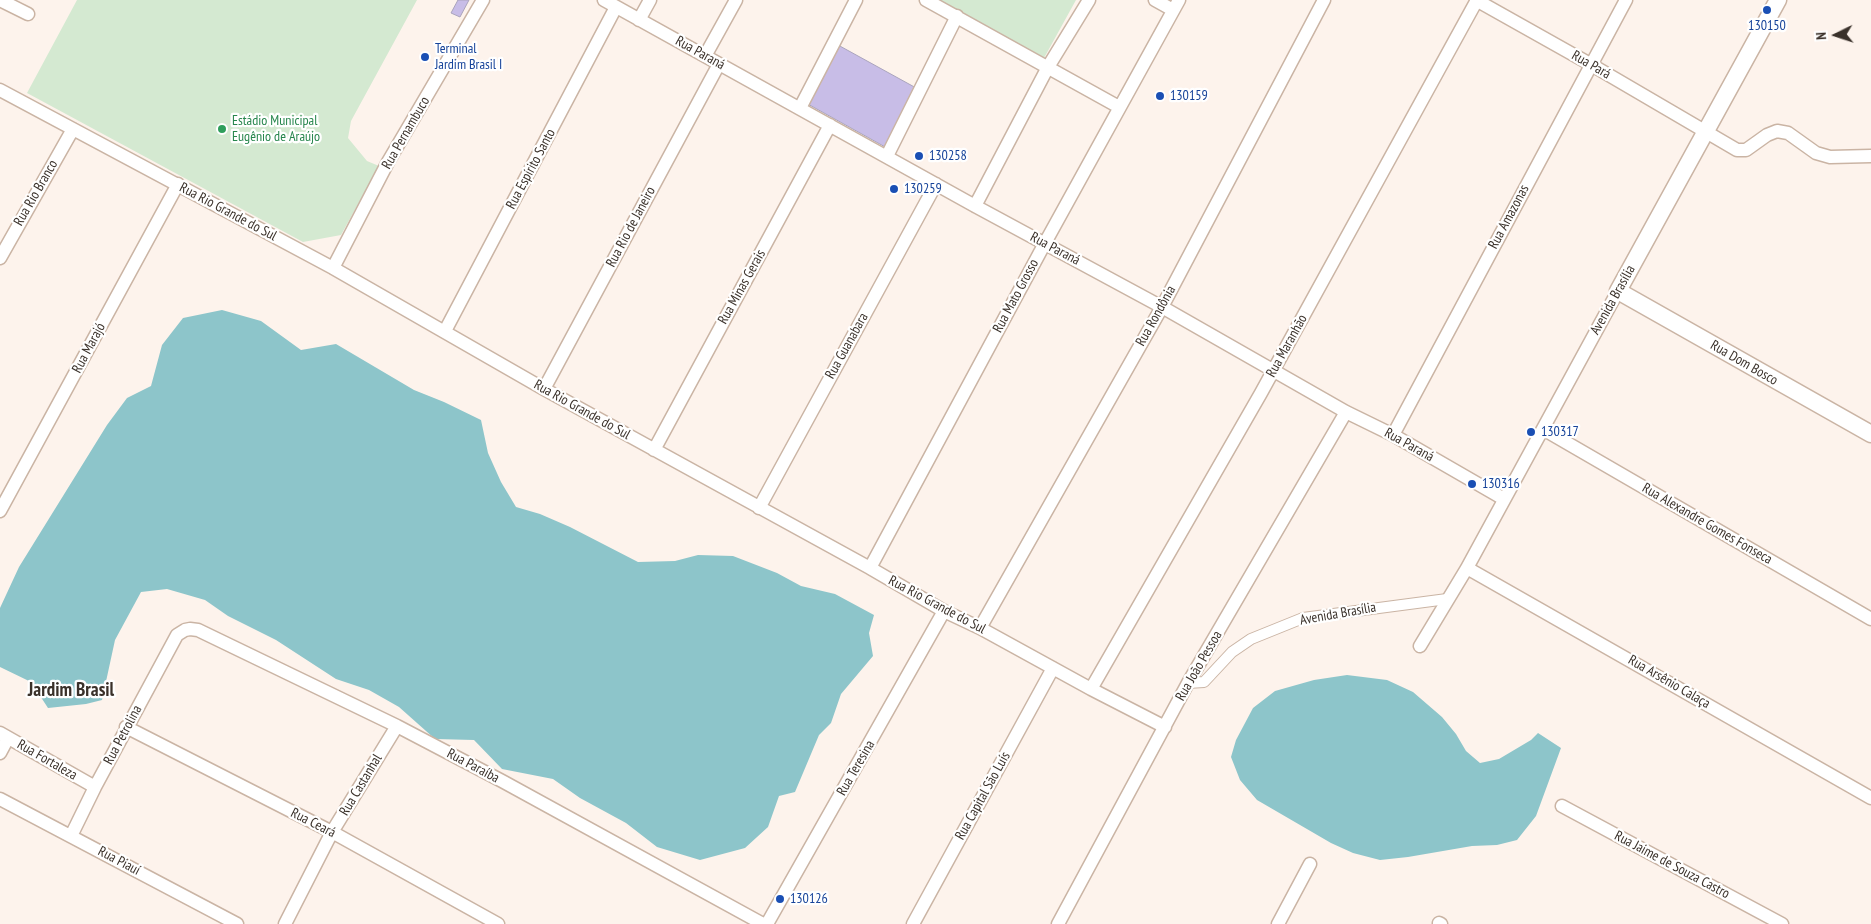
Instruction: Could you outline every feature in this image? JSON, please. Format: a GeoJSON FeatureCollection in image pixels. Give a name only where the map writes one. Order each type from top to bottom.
{"type":"FeatureCollection","features":[{"type":"Feature","properties":{"kind":"street"},"geometry":{"type":"LineString","coordinates":[[0,0],[28,14]]}},
{"type":"Feature","properties":{"kind":"street","name":"Rua Pernambuco"},"geometry":{"type":"LineString","coordinates":[[333,268],[388,162],[483,0]]}},
{"type":"Feature","properties":{"kind":"street","name":"Rua Paraná"},"geometry":{"type":"LineString","coordinates":[[604,0],[975,206],[1162,307],[1346,412],[1393,435],[1504,499]]}},
{"type":"Feature","properties":{"kind":"street"},"geometry":{"type":"LineString","coordinates":[[639,20],[650,0]]}},
{"type":"Feature","properties":{"kind":"street"},"geometry":{"type":"LineString","coordinates":[[705,56],[736,0]]}},
{"type":"Feature","properties":{"kind":"street"},"geometry":{"type":"LineString","coordinates":[[800,108],[856,0]]}},
{"type":"Feature","properties":{"kind":"street"},"geometry":{"type":"LineString","coordinates":[[926,0],[1119,107]]}},
{"type":"Feature","properties":{"kind":"street"},"geometry":{"type":"LineString","coordinates":[[975,206],[1048,67],[1089,0]]}},
{"type":"Feature","properties":{"kind":"street"},"geometry":{"type":"LineString","coordinates":[[1155,0],[1176,5]]}},
{"type":"Feature","properties":{"kind":"street","name":"Rua Rondônia"},"geometry":{"type":"LineString","coordinates":[[980,628],[1162,307],[1324,0]]}},
{"type":"Feature","properties":{"kind":"street","name":"Rua Pará"},"geometry":{"type":"LineString","coordinates":[[1477,0],[1737,150],[1746,150],[1777,130],[1788,133],[1816,153],[1830,157],[1871,156]]}},
{"type":"Feature","properties":{"kind":"street","name":"Rua Maranhão"},"geometry":{"type":"LineString","coordinates":[[1091,689],[1273,371],[1477,0]]}},
{"type":"Feature","properties":{"kind":"street","name":"Rua Amazonas"},"geometry":{"type":"LineString","coordinates":[[1393,435],[1590,64],[1626,0]]}},
{"type":"Feature","properties":{"kind":"street","name":"Avenida Brasília"},"geometry":{"type":"LineString","coordinates":[[1420,646],[1467,568],[1778,0]]}},
{"type":"Feature","properties":{"kind":"street","name":"Rua Mato Grosso"},"geometry":{"type":"LineString","coordinates":[[870,568],[1176,5]]}},
{"type":"Feature","properties":{"kind":"street","name":"Rua Espírito Santo"},"geometry":{"type":"LineString","coordinates":[[445,331],[616,7]]}},
{"type":"Feature","properties":{"kind":"street"},"geometry":{"type":"LineString","coordinates":[[887,156],[957,16]]}},
{"type":"Feature","properties":{"kind":"street","name":"Rua Rio de Janeiro"},"geometry":{"type":"LineString","coordinates":[[544,389],[719,64]]}},
{"type":"Feature","properties":{"kind":"street","name":"Rua Rio Grande do Sul"},"geometry":{"type":"LineString","coordinates":[[0,90],[333,268],[544,389],[870,568],[944,611],[980,628],[1165,727]]}},
{"type":"Feature","properties":{"kind":"street","name":"Rua Minas Gerais"},"geometry":{"type":"LineString","coordinates":[[654,450],[830,125]]}},
{"type":"Feature","properties":{"kind":"street","name":"Rua Rio Branco"},"geometry":{"type":"LineString","coordinates":[[0,258],[4,241],[73,129]]}},
{"type":"Feature","properties":{"kind":"street","name":"Rua Marajó"},"geometry":{"type":"LineString","coordinates":[[0,511],[178,184]]}},
{"type":"Feature","properties":{"kind":"street","name":"Rua Guanabara"},"geometry":{"type":"LineString","coordinates":[[759,508],[936,184]]}},
{"type":"Feature","properties":{"kind":"street","name":"Rua Dom Bosco"},"geometry":{"type":"LineString","coordinates":[[1618,292],[1871,434]]}},
{"type":"Feature","properties":{"kind":"street","name":"Rua João Pessoa"},"geometry":{"type":"LineString","coordinates":[[1058,924],[1188,683],[1346,412]]}},
{"type":"Feature","properties":{"kind":"street","name":"Rua Alexandre Gomes Fonseca"},"geometry":{"type":"LineString","coordinates":[[1543,429],[1871,619]]}},
{"type":"Feature","properties":{"kind":"street","name":"Rua Arsênio Calaça"},"geometry":{"type":"LineString","coordinates":[[1467,568],[1871,798]]}},
{"type":"Feature","properties":{"kind":"street","name":"Avenida Brasília"},"geometry":{"type":"LineString","coordinates":[[1188,683],[1204,682],[1232,652],[1251,639],[1303,618],[1447,599]]}},
{"type":"Feature","properties":{"kind":"street","name":"Rua Teresina"},"geometry":{"type":"LineString","coordinates":[[765,924],[944,611]]}},
{"type":"Feature","properties":{"kind":"street","name":"Rua Paraíba"},"geometry":{"type":"LineString","coordinates":[[177,635],[184,630],[198,630],[397,726],[765,924]]}},
{"type":"Feature","properties":{"kind":"street","name":"Rua Petrolina"},"geometry":{"type":"LineString","coordinates":[[71,836],[94,787],[177,635]]}},
{"type":"Feature","properties":{"kind":"street","name":"Rua Capital São Luís"},"geometry":{"type":"LineString","coordinates":[[913,924],[1053,668]]}},
{"type":"Feature","properties":{"kind":"street","name":"Rua Castanhal"},"geometry":{"type":"LineString","coordinates":[[286,924],[332,832],[397,726]]}},
{"type":"Feature","properties":{"kind":"street","name":"Rua Ceará"},"geometry":{"type":"LineString","coordinates":[[126,727],[332,832],[498,924]]}},
{"type":"Feature","properties":{"kind":"street"},"geometry":{"type":"LineString","coordinates":[[0,753],[4,735]]}},
{"type":"Feature","properties":{"kind":"street","name":"Rua Fortaleza"},"geometry":{"type":"LineString","coordinates":[[4,735],[94,787]]}},
{"type":"Feature","properties":{"kind":"street","name":"Rua Piauí"},"geometry":{"type":"LineString","coordinates":[[0,799],[237,924]]}},
{"type":"Feature","properties":{"kind":"street","name":"Rua Jaime de Souza Castro"},"geometry":{"type":"LineString","coordinates":[[1562,806],[1782,924]]}},
{"type":"Feature","properties":{"kind":"street"},"geometry":{"type":"LineString","coordinates":[[1278,924],[1310,864]]}},
{"type":"Feature","properties":{"kind":"green space","name":"Estádio Municipal Eugênio de Araújo"},"geometry":{"type":"Polygon","coordinates":[[[77,0],[417,0],[351,121],[348,138],[367,161],[379,166],[341,235],[303,242],[27,93],[77,0]]]}},
{"type":"Feature","properties":{"kind":"green space"},"geometry":{"type":"Polygon","coordinates":[[[939,0],[1076,0],[1044,58],[939,0]]]}},
{"type":"Feature","properties":{"kind":"water"},"geometry":{"type":"Polygon","coordinates":[[[222,310],[261,321],[301,350],[336,344],[414,390],[481,420],[488,453],[501,482],[516,507],[540,514],[570,527],[638,562],[675,561],[698,555],[733,556],[777,573],[801,586],[835,594],[874,615],[869,633],[873,656],[841,694],[831,723],[819,735],[795,792],[779,796],[768,827],[745,848],[700,860],[657,847],[626,823],[580,798],[553,779],[502,769],[474,740],[435,739],[399,707],[369,690],[336,679],[276,640],[228,616],[205,600],[167,589],[141,592],[115,640],[102,700],[86,704],[48,708],[31,682],[0,667],[0,608],[19,567],[107,425],[127,398],[151,386],[162,345],[183,318],[222,310]]]}},
{"type":"Feature","properties":{"kind":"water"},"geometry":{"type":"Polygon","coordinates":[[[1347,675],[1387,680],[1413,692],[1442,717],[1456,734],[1466,751],[1480,763],[1499,759],[1531,740],[1538,733],[1561,748],[1536,816],[1517,840],[1497,845],[1472,846],[1380,860],[1353,853],[1331,843],[1257,800],[1240,780],[1231,757],[1236,740],[1253,708],[1275,691],[1314,680],[1347,675]]]}},
{"type":"Feature","properties":{"kind":"building"},"geometry":{"type":"Polygon","coordinates":[[[458,0],[469,0],[460,17],[451,13],[458,0]]]}},
{"type":"Feature","properties":{"kind":"building"},"geometry":{"type":"Polygon","coordinates":[[[838,45],[918,89],[887,148],[806,103],[838,45]]]}},
{"type":"Feature","properties":{"kind":"place","name":"130150"},"geometry":{"type":"Point","coordinates":[1767,10]}},
{"type":"Feature","properties":{"kind":"place","name":"Terminal Jardim Brasil I"},"geometry":{"type":"Point","coordinates":[425,57]}},
{"type":"Feature","properties":{"kind":"place","name":"130159"},"geometry":{"type":"Point","coordinates":[1160,96]}},
{"type":"Feature","properties":{"kind":"place","name":"Estádio Municipal Eugênio de Araújo"},"geometry":{"type":"Point","coordinates":[222,129]}},
{"type":"Feature","properties":{"kind":"place","name":"130258"},"geometry":{"type":"Point","coordinates":[919,156]}},
{"type":"Feature","properties":{"kind":"place","name":"130259"},"geometry":{"type":"Point","coordinates":[894,189]}},
{"type":"Feature","properties":{"kind":"place","name":"130317"},"geometry":{"type":"Point","coordinates":[1531,432]}},
{"type":"Feature","properties":{"kind":"place","name":"130316"},"geometry":{"type":"Point","coordinates":[1472,484]}},
{"type":"Feature","properties":{"kind":"place","name":"130126"},"geometry":{"type":"Point","coordinates":[780,899]}},
{"type":"Feature","properties":{"kind":"district","name":"Jardim Brasil"},"geometry":{"type":"Point","coordinates":[71,691]}}]}
